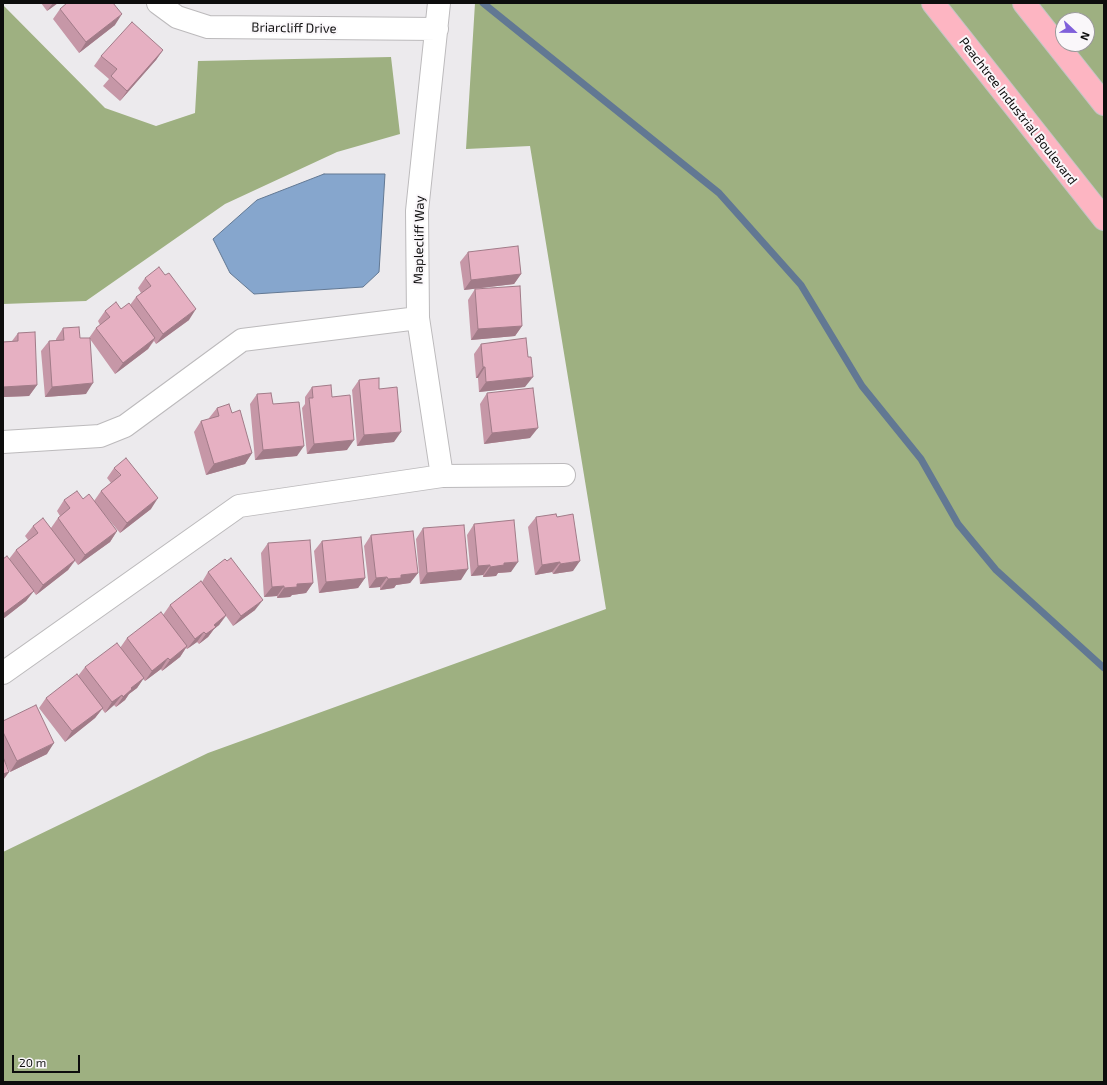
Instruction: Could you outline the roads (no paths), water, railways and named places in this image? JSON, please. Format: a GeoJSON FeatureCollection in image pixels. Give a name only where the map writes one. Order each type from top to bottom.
{"type":"FeatureCollection","features":[{"type":"Feature","properties":{"kind":"main road","name":"Peachtree Industrial Boulevard"},"geometry":{"type":"LineString","coordinates":[[933,3],[1104,219]]}},
{"type":"Feature","properties":{"kind":"main road"},"geometry":{"type":"LineString","coordinates":[[1024,3],[1104,104]]}},
{"type":"Feature","properties":{"kind":"street","name":"Briarcliff Drive"},"geometry":{"type":"LineString","coordinates":[[158,3],[177,17],[208,27],[437,29]]}},
{"type":"Feature","properties":{"kind":"street","name":"Maplecliff Way"},"geometry":{"type":"LineString","coordinates":[[439,3],[417,211],[418,318],[442,476]]}},
{"type":"Feature","properties":{"kind":"street"},"geometry":{"type":"LineString","coordinates":[[3,442],[100,436],[125,426],[242,340],[418,318]]}},
{"type":"Feature","properties":{"kind":"street"},"geometry":{"type":"LineString","coordinates":[[3,673],[239,506],[442,476],[564,475]]}},
{"type":"Feature","properties":{"kind":"water"},"geometry":{"type":"Polygon","coordinates":[[[324,174],[385,174],[379,272],[363,287],[254,294],[230,273],[213,239],[257,200],[324,174]]]}},
{"type":"Feature","properties":{"kind":"waterway"},"geometry":{"type":"LineString","coordinates":[[483,3],[719,193],[801,285],[862,386],[921,459],[958,524],[996,570],[1104,668]]}}]}
